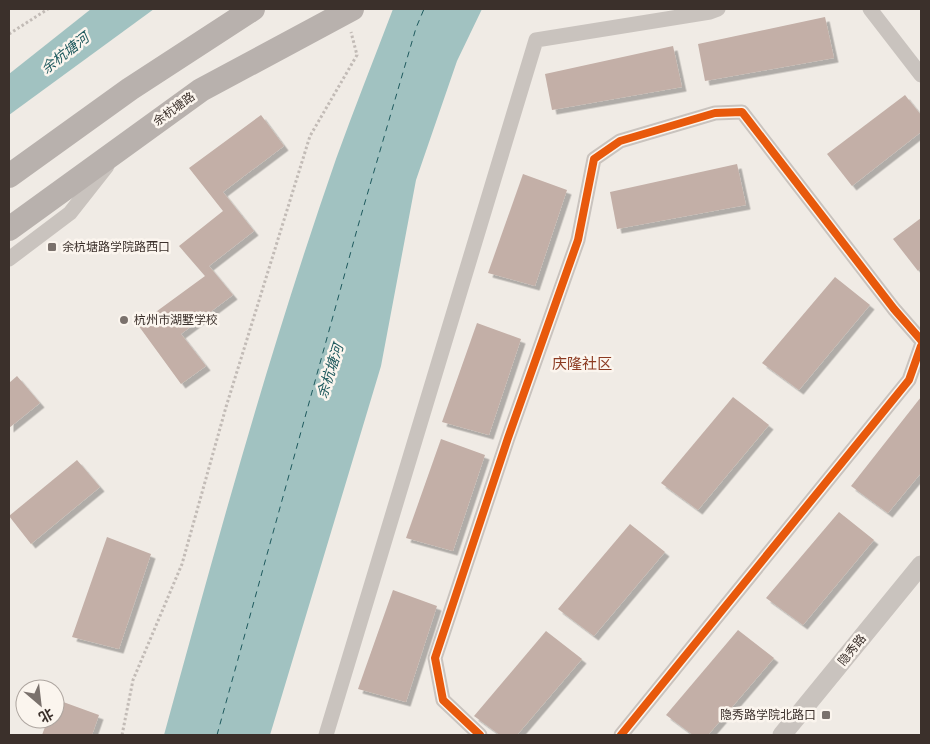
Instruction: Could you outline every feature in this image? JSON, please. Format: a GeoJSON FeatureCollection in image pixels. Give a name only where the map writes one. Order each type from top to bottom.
{"type":"FeatureCollection","features":[{"type":"Feature","properties":{"kind":"main road"},"geometry":{"type":"LineString","coordinates":[[9,176],[130,89],[253,9]]}},
{"type":"Feature","properties":{"kind":"main road","name":"余杭塘路"},"geometry":{"type":"LineString","coordinates":[[9,229],[201,90],[276,49],[351,18]]}},
{"type":"Feature","properties":{"kind":"street"},"geometry":{"type":"LineString","coordinates":[[326,735],[536,40],[710,12],[718,9]]}},
{"type":"Feature","properties":{"kind":"street"},"geometry":{"type":"LineString","coordinates":[[870,9],[921,75]]}},
{"type":"Feature","properties":{"kind":"street"},"geometry":{"type":"LineString","coordinates":[[480,735],[443,700],[435,658],[508,438],[578,240],[594,159],[620,141],[716,113],[742,112],[894,309],[921,340]]}},
{"type":"Feature","properties":{"kind":"street"},"geometry":{"type":"LineString","coordinates":[[9,259],[70,213],[123,146]]}},
{"type":"Feature","properties":{"kind":"street"},"geometry":{"type":"LineString","coordinates":[[621,735],[909,380],[921,346]]}},
{"type":"Feature","properties":{"kind":"street","name":"隐秀路"},"geometry":{"type":"LineString","coordinates":[[782,735],[921,565]]}},
{"type":"Feature","properties":{"kind":"path"},"geometry":{"type":"LineString","coordinates":[[9,34],[48,9]]}},
{"type":"Feature","properties":{"kind":"path"},"geometry":{"type":"LineString","coordinates":[[122,735],[133,680],[182,564],[226,408],[310,136],[357,55],[351,18]]}},
{"type":"Feature","properties":{"kind":"water","name":"余杭塘河"},"geometry":{"type":"Polygon","coordinates":[[[91,9],[154,9],[9,115],[9,74],[91,9]]]}},
{"type":"Feature","properties":{"kind":"water","name":"余杭塘河"},"geometry":{"type":"Polygon","coordinates":[[[393,9],[482,9],[457,61],[416,180],[381,366],[270,735],[164,735],[224,518],[289,302],[336,159],[393,9]]]}},
{"type":"Feature","properties":{"kind":"building"},"geometry":{"type":"Polygon","coordinates":[[[825,17],[834,58],[705,81],[698,44],[825,17]]]}},
{"type":"Feature","properties":{"kind":"building"},"geometry":{"type":"Polygon","coordinates":[[[673,46],[682,87],[552,110],[545,74],[673,46]]]}},
{"type":"Feature","properties":{"kind":"building"},"geometry":{"type":"Polygon","coordinates":[[[905,95],[921,115],[921,132],[852,186],[827,154],[905,95]]]}},
{"type":"Feature","properties":{"kind":"building"},"geometry":{"type":"Polygon","coordinates":[[[261,115],[284,146],[223,192],[254,231],[209,266],[233,295],[181,334],[206,366],[181,384],[138,325],[205,276],[179,246],[223,211],[189,168],[261,115]]]}},
{"type":"Feature","properties":{"kind":"building"},"geometry":{"type":"Polygon","coordinates":[[[737,164],[746,205],[617,229],[610,192],[737,164]]]}},
{"type":"Feature","properties":{"kind":"building"},"geometry":{"type":"Polygon","coordinates":[[[523,174],[567,190],[535,286],[488,273],[523,174]]]}},
{"type":"Feature","properties":{"kind":"building"},"geometry":{"type":"Polygon","coordinates":[[[921,218],[921,268],[918,271],[893,239],[921,218]]]}},
{"type":"Feature","properties":{"kind":"building"},"geometry":{"type":"Polygon","coordinates":[[[835,277],[870,305],[799,390],[762,363],[835,277]]]}},
{"type":"Feature","properties":{"kind":"building"},"geometry":{"type":"Polygon","coordinates":[[[477,323],[521,339],[489,435],[442,422],[477,323]]]}},
{"type":"Feature","properties":{"kind":"building"},"geometry":{"type":"Polygon","coordinates":[[[17,376],[40,403],[9,428],[9,383],[17,376]]]}},
{"type":"Feature","properties":{"kind":"building"},"geometry":{"type":"Polygon","coordinates":[[[733,397],[769,425],[698,510],[661,483],[733,397]]]}},
{"type":"Feature","properties":{"kind":"building"},"geometry":{"type":"Polygon","coordinates":[[[921,397],[921,473],[888,513],[851,486],[921,397]]]}},
{"type":"Feature","properties":{"kind":"building"},"geometry":{"type":"Polygon","coordinates":[[[441,439],[485,455],[453,551],[406,538],[441,439]]]}},
{"type":"Feature","properties":{"kind":"building"},"geometry":{"type":"Polygon","coordinates":[[[77,460],[100,487],[31,544],[9,516],[77,460]]]}},
{"type":"Feature","properties":{"kind":"building"},"geometry":{"type":"Polygon","coordinates":[[[839,512],[874,540],[803,625],[766,598],[839,512]]]}},
{"type":"Feature","properties":{"kind":"building"},"geometry":{"type":"Polygon","coordinates":[[[630,524],[665,552],[594,636],[558,609],[630,524]]]}},
{"type":"Feature","properties":{"kind":"building"},"geometry":{"type":"Polygon","coordinates":[[[107,537],[151,554],[119,649],[72,637],[107,537]]]}},
{"type":"Feature","properties":{"kind":"building"},"geometry":{"type":"Polygon","coordinates":[[[393,590],[437,606],[406,702],[358,689],[393,590]]]}},
{"type":"Feature","properties":{"kind":"building"},"geometry":{"type":"Polygon","coordinates":[[[738,630],[774,658],[708,735],[693,735],[666,715],[738,630]]]}},
{"type":"Feature","properties":{"kind":"building"},"geometry":{"type":"Polygon","coordinates":[[[546,631],[582,659],[517,735],[500,735],[474,716],[546,631]]]}},
{"type":"Feature","properties":{"kind":"building"},"geometry":{"type":"Polygon","coordinates":[[[65,703],[99,715],[92,735],[42,735],[44,729],[65,729],[65,703]]]}},
{"type":"Feature","properties":{"kind":"ferry route"},"geometry":{"type":"LineString","coordinates":[[217,735],[358,226],[416,28],[424,9]]}},
{"type":"Feature","properties":{"kind":"cycle path"},"geometry":{"type":"LineString","coordinates":[[480,735],[443,700],[435,658],[508,438],[578,240],[594,159],[620,141],[715,113],[742,112],[894,309],[921,340]]}},
{"type":"Feature","properties":{"kind":"cycle path"},"geometry":{"type":"LineString","coordinates":[[621,735],[909,380],[921,346]]}},
{"type":"Feature","properties":{"kind":"place","name":"余杭塘路学院路西口"},"geometry":{"type":"Point","coordinates":[52,247]}},
{"type":"Feature","properties":{"kind":"place","name":"杭州市湖墅学校"},"geometry":{"type":"Point","coordinates":[124,320]}},
{"type":"Feature","properties":{"kind":"place","name":"隐秀路学院北路口"},"geometry":{"type":"Point","coordinates":[826,715]}},
{"type":"Feature","properties":{"kind":"district","name":"庆隆社区"},"geometry":{"type":"Point","coordinates":[582,363]}}]}
